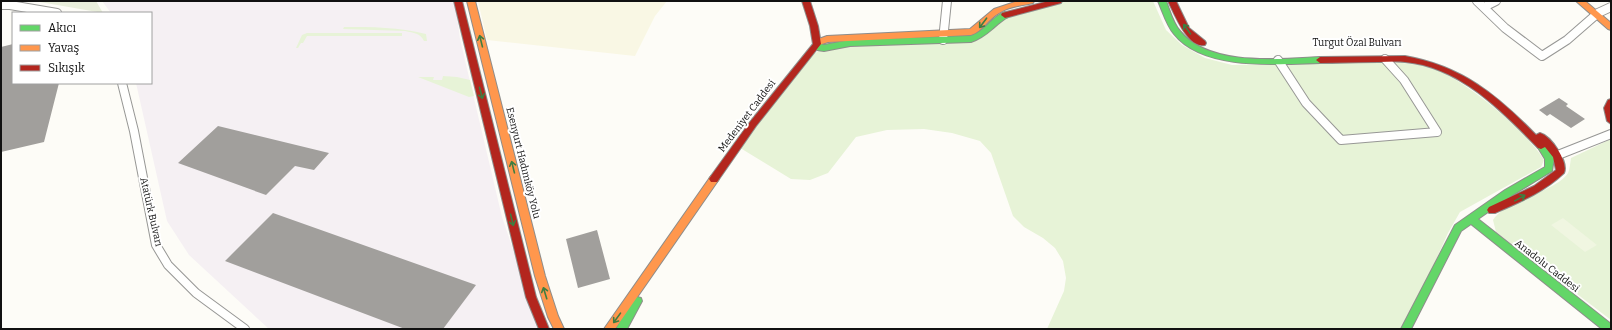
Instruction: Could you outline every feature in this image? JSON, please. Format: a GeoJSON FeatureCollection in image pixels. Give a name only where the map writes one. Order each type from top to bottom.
{"type":"FeatureCollection","features":[{"type":"Feature","properties":{"kind":"street"},"geometry":{"type":"LineString","coordinates":[[458,1],[531,296],[544,329]]}},
{"type":"Feature","properties":{"kind":"street","name":"Esenyurt Hadımköy Yolu"},"geometry":{"type":"LineString","coordinates":[[471,1],[540,276],[553,317],[559,329]]}},
{"type":"Feature","properties":{"kind":"street"},"geometry":{"type":"LineString","coordinates":[[806,1],[814,26],[817,44],[820,41],[827,39],[971,39],[983,36],[989,32],[998,18],[1031,3],[1058,1]]}},
{"type":"Feature","properties":{"kind":"street"},"geometry":{"type":"LineString","coordinates":[[943,38],[947,1]]}},
{"type":"Feature","properties":{"kind":"street","name":"Turgut Özal Bulvarı"},"geometry":{"type":"LineString","coordinates":[[1162,1],[1176,32],[1195,47],[1213,55],[1233,60],[1410,59],[1444,69],[1464,79],[1517,123],[1548,156],[1550,165],[1546,171],[1508,193],[1472,220]]}},
{"type":"Feature","properties":{"kind":"street","name":"Turgut Özal Bulvarı"},"geometry":{"type":"LineString","coordinates":[[1172,1],[1184,26],[1190,34],[1205,45],[1228,54],[1388,53],[1422,57],[1447,64],[1467,74],[1496,96],[1534,129],[1558,155],[1562,168],[1556,176],[1516,200],[1458,228],[1406,329]]}},
{"type":"Feature","properties":{"kind":"street"},"geometry":{"type":"LineString","coordinates":[[1477,1],[1505,28],[1542,56],[1550,52],[1581,28],[1595,14],[1611,7]]}},
{"type":"Feature","properties":{"kind":"street"},"geometry":{"type":"LineString","coordinates":[[1484,7],[1496,1]]}},
{"type":"Feature","properties":{"kind":"street"},"geometry":{"type":"LineString","coordinates":[[1580,1],[1611,27]]}},
{"type":"Feature","properties":{"kind":"street"},"geometry":{"type":"LineString","coordinates":[[1,5],[10,5],[51,12]]}},
{"type":"Feature","properties":{"kind":"street","name":"Medeniyet Caddesi"},"geometry":{"type":"LineString","coordinates":[[672,240],[753,124],[817,44]]}},
{"type":"Feature","properties":{"kind":"street"},"geometry":{"type":"LineString","coordinates":[[1278,60],[1292,86],[1313,114],[1341,140],[1437,132],[1404,80],[1385,59]]}},
{"type":"Feature","properties":{"kind":"street","name":"Atatürk Bulvarı"},"geometry":{"type":"LineString","coordinates":[[122,84],[134,131],[156,245],[168,265],[196,293],[245,329]]}},
{"type":"Feature","properties":{"kind":"street"},"geometry":{"type":"LineString","coordinates":[[1611,102],[1608,108],[1611,121]]}},
{"type":"Feature","properties":{"kind":"street"},"geometry":{"type":"LineString","coordinates":[[1558,155],[1611,134]]}},
{"type":"Feature","properties":{"kind":"street","name":"Anadolu Caddesi"},"geometry":{"type":"LineString","coordinates":[[1472,220],[1610,329]]}},
{"type":"Feature","properties":{"kind":"street"},"geometry":{"type":"LineString","coordinates":[[609,329],[672,240]]}},
{"type":"Feature","properties":{"kind":"street"},"geometry":{"type":"LineString","coordinates":[[621,329],[672,240]]}},
{"type":"Feature","properties":{"kind":"shaded area"},"geometry":{"type":"Polygon","coordinates":[[[102,1],[455,1],[460,39],[502,217],[540,329],[269,329],[189,255],[167,221],[136,84],[152,84],[152,12],[110,12],[102,1]]]}},
{"type":"Feature","properties":{"kind":"shaded area"},"geometry":{"type":"Polygon","coordinates":[[[478,1],[667,1],[655,16],[635,56],[487,40],[478,1]]]}},
{"type":"Feature","properties":{"kind":"green space"},"geometry":{"type":"Polygon","coordinates":[[[31,1],[96,1],[102,12],[97,12],[31,1]]]}},
{"type":"Feature","properties":{"kind":"green space"},"geometry":{"type":"Polygon","coordinates":[[[1065,1],[1153,1],[1166,30],[1182,45],[1205,58],[1232,65],[1388,62],[1424,66],[1449,76],[1479,96],[1511,122],[1544,160],[1541,167],[1460,212],[1448,233],[1405,329],[1047,329],[1064,291],[1066,278],[1063,261],[1055,248],[1043,238],[1024,227],[1013,216],[991,153],[980,141],[952,133],[924,129],[887,130],[856,137],[828,173],[810,180],[791,179],[737,146],[807,58],[824,48],[841,44],[971,39],[998,18],[1033,7],[1065,1]]]}},
{"type":"Feature","properties":{"kind":"green space"},"geometry":{"type":"Polygon","coordinates":[[[344,27],[375,27],[406,30],[426,34],[427,41],[424,41],[421,36],[405,31],[343,29],[344,27]]]}},
{"type":"Feature","properties":{"kind":"green space"},"geometry":{"type":"Polygon","coordinates":[[[307,33],[402,33],[402,36],[307,36],[303,43],[296,48],[302,35],[307,33]]]}},
{"type":"Feature","properties":{"kind":"green space"},"geometry":{"type":"Polygon","coordinates":[[[443,76],[470,80],[474,96],[469,97],[418,77],[434,77],[433,80],[442,80],[443,76]]]}},
{"type":"Feature","properties":{"kind":"green space"},"geometry":{"type":"Polygon","coordinates":[[[1611,139],[1611,320],[1496,232],[1493,220],[1507,207],[1553,186],[1562,180],[1568,173],[1571,158],[1611,139]]]}},
{"type":"Feature","properties":{"kind":"green space"},"geometry":{"type":"Polygon","coordinates":[[[1563,218],[1597,245],[1585,252],[1551,225],[1563,218]]]}},
{"type":"Feature","properties":{"kind":"building"},"geometry":{"type":"Polygon","coordinates":[[[12,44],[12,84],[59,84],[44,142],[1,152],[1,47],[12,44]]]}},
{"type":"Feature","properties":{"kind":"building"},"geometry":{"type":"Polygon","coordinates":[[[1559,98],[1568,104],[1566,106],[1585,119],[1571,128],[1550,114],[1547,116],[1539,110],[1559,98]]]}},
{"type":"Feature","properties":{"kind":"building"},"geometry":{"type":"Polygon","coordinates":[[[218,126],[329,153],[314,170],[295,166],[266,195],[178,163],[218,126]]]}},
{"type":"Feature","properties":{"kind":"building"},"geometry":{"type":"Polygon","coordinates":[[[273,213],[476,285],[443,329],[405,329],[225,261],[273,213]]]}},
{"type":"Feature","properties":{"kind":"building"},"geometry":{"type":"Polygon","coordinates":[[[597,230],[610,279],[578,288],[566,239],[597,230]]]}},
{"type":"Feature","properties":{"kind":"traffic: fast"},"geometry":{"type":"LineString","coordinates":[[1162,1],[1172,24],[1180,36],[1194,47],[1210,54],[1247,61],[1266,62],[1320,60]]}},
{"type":"Feature","properties":{"kind":"traffic: fast"},"geometry":{"type":"LineString","coordinates":[[819,42],[817,44],[820,48],[824,48],[850,43],[971,39],[982,34],[1005,15]]}},
{"type":"Feature","properties":{"kind":"traffic: fast"},"geometry":{"type":"LineString","coordinates":[[1406,329],[1458,228],[1508,193],[1549,169],[1550,158],[1541,146]]}},
{"type":"Feature","properties":{"kind":"traffic: fast"},"geometry":{"type":"LineString","coordinates":[[1472,219],[1610,329]]}},
{"type":"Feature","properties":{"kind":"traffic: fast"},"geometry":{"type":"LineString","coordinates":[[621,329],[637,301]]}},
{"type":"Feature","properties":{"kind":"traffic: slow"},"geometry":{"type":"LineString","coordinates":[[471,1],[540,276],[553,317],[559,329]]}},
{"type":"Feature","properties":{"kind":"traffic: slow"},"geometry":{"type":"LineString","coordinates":[[819,42],[827,39],[971,32],[978,28],[997,10],[1006,6],[1030,1]]}},
{"type":"Feature","properties":{"kind":"traffic: slow"},"geometry":{"type":"LineString","coordinates":[[1580,1],[1611,27]]}},
{"type":"Feature","properties":{"kind":"traffic: slow"},"geometry":{"type":"LineString","coordinates":[[609,329],[714,179]]}},
{"type":"Feature","properties":{"kind":"traffic: jam"},"geometry":{"type":"LineString","coordinates":[[458,1],[531,297],[544,329]]}},
{"type":"Feature","properties":{"kind":"traffic: jam"},"geometry":{"type":"LineString","coordinates":[[714,179],[753,124],[817,44],[814,26],[806,1]]}},
{"type":"Feature","properties":{"kind":"traffic: jam"},"geometry":{"type":"LineString","coordinates":[[1005,15],[1058,1]]}},
{"type":"Feature","properties":{"kind":"traffic: jam"},"geometry":{"type":"LineString","coordinates":[[1172,1],[1186,30],[1202,43]]}},
{"type":"Feature","properties":{"kind":"traffic: jam"},"geometry":{"type":"LineString","coordinates":[[1320,60],[1405,59],[1444,69],[1463,79],[1497,103],[1541,146]]}},
{"type":"Feature","properties":{"kind":"traffic: jam"},"geometry":{"type":"LineString","coordinates":[[1611,102],[1608,108],[1611,121]]}},
{"type":"Feature","properties":{"kind":"traffic: jam"},"geometry":{"type":"LineString","coordinates":[[1492,210],[1538,189],[1561,171],[1561,165],[1557,156],[1540,136]]}}]}
